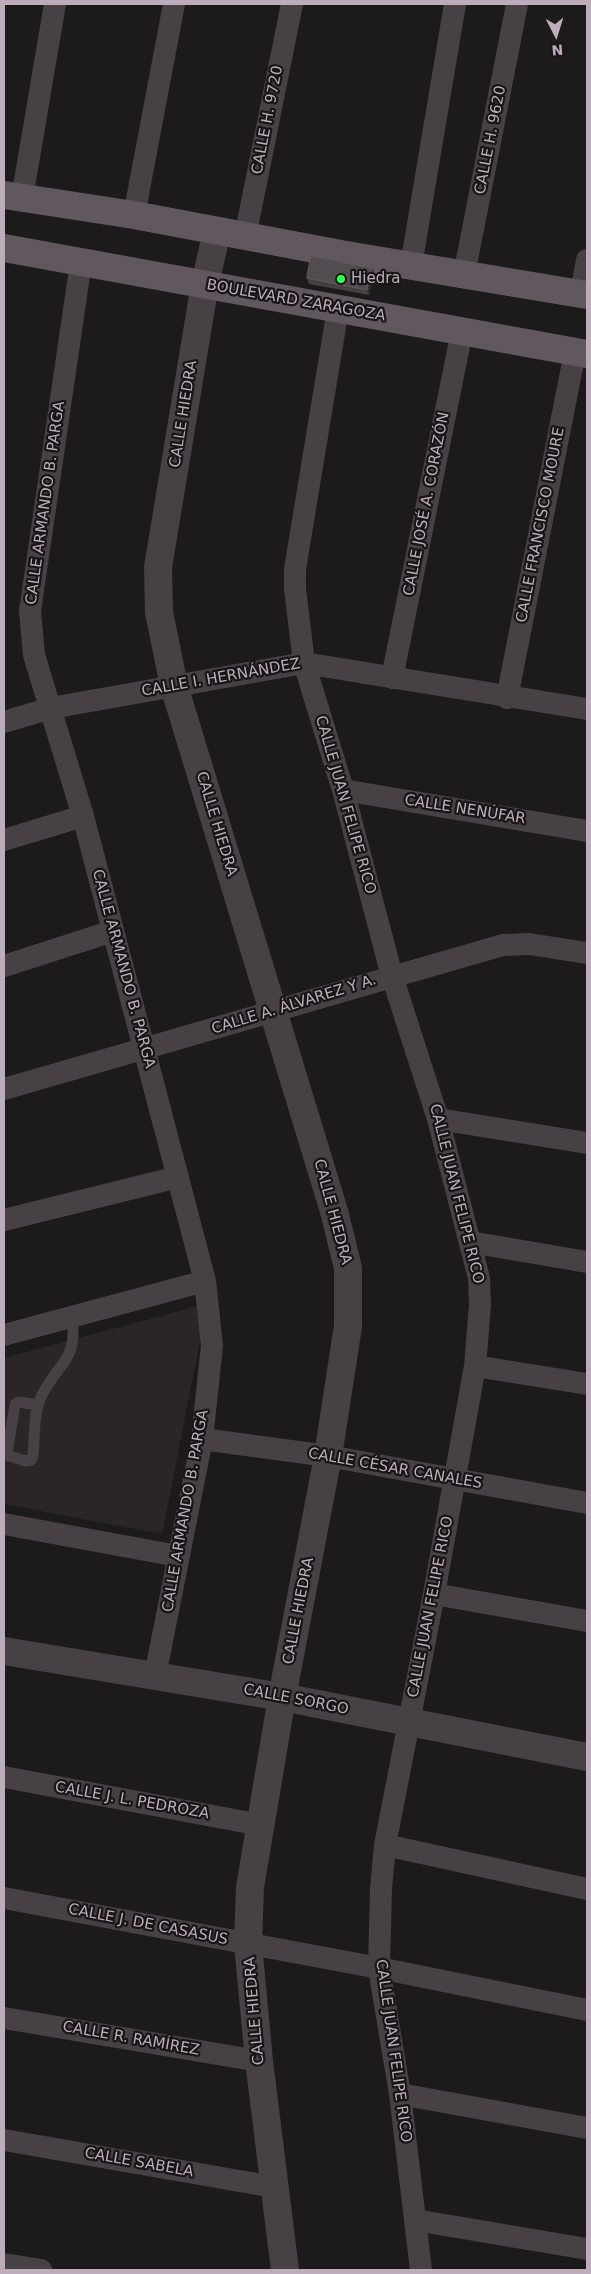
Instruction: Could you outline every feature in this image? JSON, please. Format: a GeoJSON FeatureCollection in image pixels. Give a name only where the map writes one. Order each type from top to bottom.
{"type":"FeatureCollection","features":[{"type":"Feature","properties":{"kind":"main road"},"geometry":{"type":"LineString","coordinates":[[13,196],[134,215],[245,237],[584,294]]}},
{"type":"Feature","properties":{"kind":"main road","name":"BOULEVARD ZARAGOZA"},"geometry":{"type":"LineString","coordinates":[[4,248],[581,353]]}},
{"type":"Feature","properties":{"kind":"street"},"geometry":{"type":"LineString","coordinates":[[13,196],[55,4]]}},
{"type":"Feature","properties":{"kind":"street"},"geometry":{"type":"LineString","coordinates":[[134,215],[174,4]]}},
{"type":"Feature","properties":{"kind":"street","name":"CALLE H. 9720"},"geometry":{"type":"LineString","coordinates":[[245,237],[292,4]]}},
{"type":"Feature","properties":{"kind":"street"},"geometry":{"type":"LineString","coordinates":[[411,266],[455,4]]}},
{"type":"Feature","properties":{"kind":"street","name":"CALLE H. 9620"},"geometry":{"type":"LineString","coordinates":[[464,275],[517,4]]}},
{"type":"Feature","properties":{"kind":"street","name":"CALLE HIEDRA"},"geometry":{"type":"LineString","coordinates":[[217,231],[205,284],[158,568],[158,612],[174,686],[334,1211],[348,1268],[348,1326],[328,1456],[282,1697],[250,1887],[248,1944],[259,2061],[285,2270]]}},
{"type":"Feature","properties":{"kind":"street"},"geometry":{"type":"LineString","coordinates":[[584,294],[587,260]]}},
{"type":"Feature","properties":{"kind":"street","name":"CALLE ARMANDO B. PARGA"},"geometry":{"type":"LineString","coordinates":[[81,262],[30,611],[34,655],[83,816],[205,1281],[212,1346],[202,1439],[155,1676]]}},
{"type":"Feature","properties":{"kind":"street","name":"CALLE JUAN FELIPE RICO"},"geometry":{"type":"LineString","coordinates":[[338,308],[295,570],[295,589],[304,663],[342,790],[392,976],[438,1119],[479,1278],[480,1305],[476,1366],[385,1845],[379,1968],[400,2094],[421,2270]]}},
{"type":"Feature","properties":{"kind":"street","name":"CALLE JOSÉ A. CORAZÓN"},"geometry":{"type":"LineString","coordinates":[[392,678],[462,331]]}},
{"type":"Feature","properties":{"kind":"street","name":"CALLE FRANCISCO MOURE"},"geometry":{"type":"LineString","coordinates":[[507,698],[581,353]]}},
{"type":"Feature","properties":{"kind":"street","name":"CALLE I. HERNÁNDEZ"},"geometry":{"type":"LineString","coordinates":[[4,722],[51,708],[304,663],[507,698],[587,709]]}},
{"type":"Feature","properties":{"kind":"street","name":"CALLE NENÚFAR"},"geometry":{"type":"LineString","coordinates":[[342,790],[587,831]]}},
{"type":"Feature","properties":{"kind":"street"},"geometry":{"type":"LineString","coordinates":[[4,840],[83,816]]}},
{"type":"Feature","properties":{"kind":"street"},"geometry":{"type":"LineString","coordinates":[[4,966],[113,931]]}},
{"type":"Feature","properties":{"kind":"street","name":"CALLE A. ÁLVAREZ Y A."},"geometry":{"type":"LineString","coordinates":[[4,1089],[503,945],[529,944],[587,953]]}},
{"type":"Feature","properties":{"kind":"street"},"geometry":{"type":"LineString","coordinates":[[438,1119],[587,1143]]}},
{"type":"Feature","properties":{"kind":"street"},"geometry":{"type":"LineString","coordinates":[[4,1220],[178,1177]]}},
{"type":"Feature","properties":{"kind":"street"},"geometry":{"type":"LineString","coordinates":[[470,1242],[587,1262]]}},
{"type":"Feature","properties":{"kind":"street"},"geometry":{"type":"LineString","coordinates":[[4,1335],[205,1281]]}},
{"type":"Feature","properties":{"kind":"street"},"geometry":{"type":"LineString","coordinates":[[476,1366],[587,1384]]}},
{"type":"Feature","properties":{"kind":"street","name":"CALLE CÉSAR CANALES"},"geometry":{"type":"LineString","coordinates":[[202,1439],[328,1456],[587,1503]]}},
{"type":"Feature","properties":{"kind":"street"},"geometry":{"type":"LineString","coordinates":[[4,1524],[178,1556]]}},
{"type":"Feature","properties":{"kind":"street"},"geometry":{"type":"LineString","coordinates":[[434,1594],[587,1621]]}},
{"type":"Feature","properties":{"kind":"street","name":"CALLE SORGO"},"geometry":{"type":"LineString","coordinates":[[4,1652],[282,1697],[587,1757]]}},
{"type":"Feature","properties":{"kind":"street","name":"CALLE J. L. PEDROZA"},"geometry":{"type":"LineString","coordinates":[[4,1777],[261,1824]]}},
{"type":"Feature","properties":{"kind":"street"},"geometry":{"type":"LineString","coordinates":[[385,1845],[587,1889]]}},
{"type":"Feature","properties":{"kind":"street","name":"CALLE J. DE CASASUS"},"geometry":{"type":"LineString","coordinates":[[4,1898],[379,1968],[587,2010]]}},
{"type":"Feature","properties":{"kind":"street","name":"CALLE R. RAMÍREZ"},"geometry":{"type":"LineString","coordinates":[[4,2018],[259,2061]]}},
{"type":"Feature","properties":{"kind":"street"},"geometry":{"type":"LineString","coordinates":[[400,2094],[587,2128]]}},
{"type":"Feature","properties":{"kind":"street","name":"CALLE SABELA"},"geometry":{"type":"LineString","coordinates":[[4,2140],[274,2187]]}},
{"type":"Feature","properties":{"kind":"street"},"geometry":{"type":"LineString","coordinates":[[415,2220],[587,2249]]}},
{"type":"Feature","properties":{"kind":"street"},"geometry":{"type":"LineString","coordinates":[[4,2264],[41,2270]]}},
{"type":"Feature","properties":{"kind":"lane"},"geometry":{"type":"LineString","coordinates":[[38,1406],[19,1402],[15,1404],[7,1453],[9,1456],[26,1461],[31,1460],[38,1406],[42,1394],[70,1354],[74,1332],[72,1316]]}},
{"type":"Feature","properties":{"kind":"shaded area"},"geometry":{"type":"Polygon","coordinates":[[[198,1306],[203,1326],[162,1534],[4,1504],[4,1358],[198,1306]]]}},
{"type":"Feature","properties":{"kind":"building","name":"Hiedra"},"geometry":{"type":"Polygon","coordinates":[[[311,256],[372,268],[367,290],[307,278],[311,256]]]}},
{"type":"Feature","properties":{"kind":"place","name":"Hiedra"},"geometry":{"type":"Point","coordinates":[341,279]}}]}
